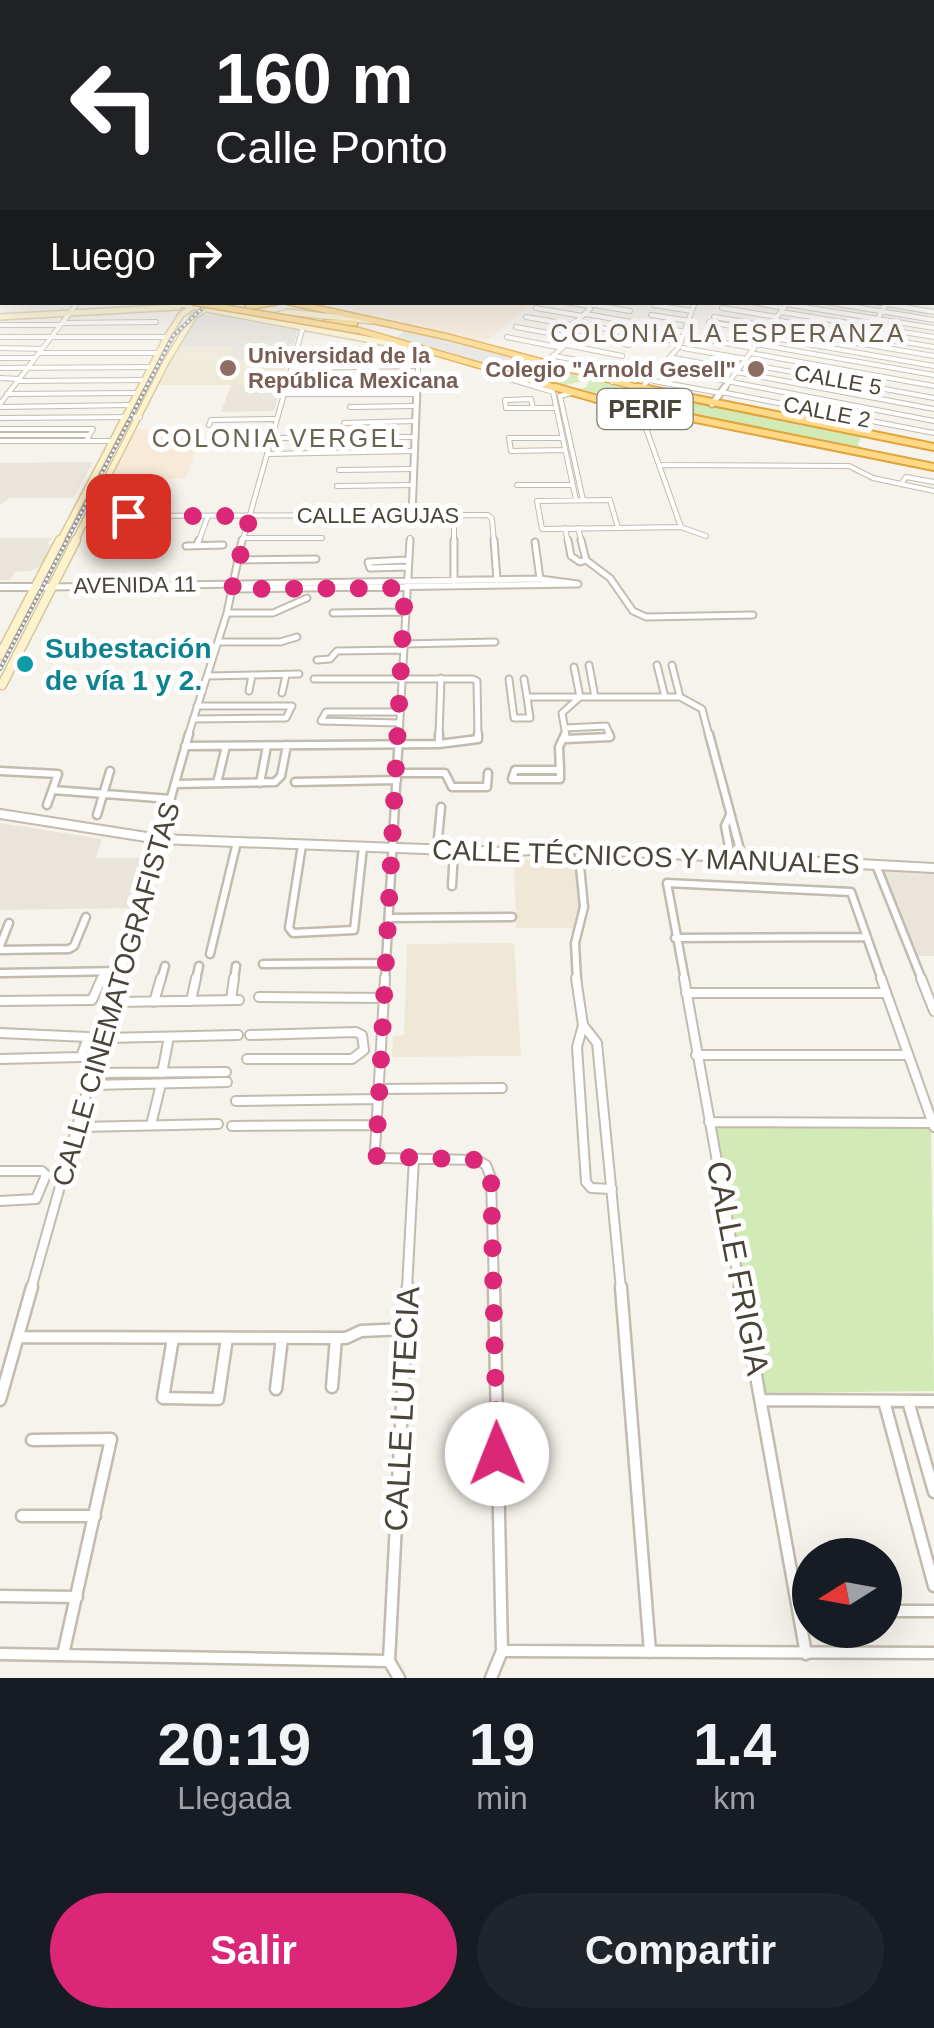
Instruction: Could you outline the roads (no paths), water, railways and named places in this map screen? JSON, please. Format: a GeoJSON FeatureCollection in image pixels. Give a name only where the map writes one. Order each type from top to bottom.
{"type":"FeatureCollection","features":[{"type":"Feature","properties":{"kind":"highway","name":"PERIF"},"geometry":{"type":"LineString","coordinates":[[200,305],[362,331],[565,390],[934,467]]}},
{"type":"Feature","properties":{"kind":"highway","name":"PERIF"},"geometry":{"type":"LineString","coordinates":[[232,305],[327,322],[386,325],[661,393],[934,447]]}},
{"type":"Feature","properties":{"kind":"highway"},"geometry":{"type":"LineString","coordinates":[[248,307],[259,305]]}},
{"type":"Feature","properties":{"kind":"highway"},"geometry":{"type":"LineString","coordinates":[[298,305],[386,325]]}},
{"type":"Feature","properties":{"kind":"highway"},"geometry":{"type":"LineString","coordinates":[[565,390],[584,386],[588,382],[582,373]]}},
{"type":"Feature","properties":{"kind":"highway"},"geometry":{"type":"LineString","coordinates":[[650,410],[674,411],[683,406],[661,393]]}},
{"type":"Feature","properties":{"kind":"highway"},"geometry":{"type":"LineString","coordinates":[[874,455],[864,448],[864,442],[889,438]]}},
{"type":"Feature","properties":{"kind":"main road"},"geometry":{"type":"LineString","coordinates":[[0,317],[64,320],[186,305]]}},
{"type":"Feature","properties":{"kind":"main road"},"geometry":{"type":"LineString","coordinates":[[0,656],[167,337],[193,305]]}},
{"type":"Feature","properties":{"kind":"main road"},"geometry":{"type":"LineString","coordinates":[[2,685],[194,305]]}},
{"type":"Feature","properties":{"kind":"main road"},"geometry":{"type":"LineString","coordinates":[[199,305],[419,349]]}},
{"type":"Feature","properties":{"kind":"main road"},"geometry":{"type":"LineString","coordinates":[[322,331],[277,315],[288,312],[375,322]]}},
{"type":"Feature","properties":{"kind":"street"},"geometry":{"type":"LineString","coordinates":[[1,403],[76,305]]}},
{"type":"Feature","properties":{"kind":"street"},"geometry":{"type":"LineString","coordinates":[[314,310],[322,305]]}},
{"type":"Feature","properties":{"kind":"street"},"geometry":{"type":"LineString","coordinates":[[545,363],[564,346],[587,305]]}},
{"type":"Feature","properties":{"kind":"street"},"geometry":{"type":"LineString","coordinates":[[593,305],[630,311]]}},
{"type":"Feature","properties":{"kind":"street"},"geometry":{"type":"LineString","coordinates":[[654,305],[692,312]]}},
{"type":"Feature","properties":{"kind":"street"},"geometry":{"type":"LineString","coordinates":[[644,385],[682,345],[695,305]]}},
{"type":"Feature","properties":{"kind":"street"},"geometry":{"type":"LineString","coordinates":[[843,305],[934,320]]}},
{"type":"Feature","properties":{"kind":"street"},"geometry":{"type":"LineString","coordinates":[[823,420],[886,305]]}},
{"type":"Feature","properties":{"kind":"street"},"geometry":{"type":"LineString","coordinates":[[897,305],[934,312]]}},
{"type":"Feature","properties":{"kind":"street"},"geometry":{"type":"LineString","coordinates":[[536,308],[632,322]]}},
{"type":"Feature","properties":{"kind":"street"},"geometry":{"type":"LineString","coordinates":[[722,308],[878,319],[934,328]]}},
{"type":"Feature","properties":{"kind":"street"},"geometry":{"type":"LineString","coordinates":[[781,310],[934,337]]}},
{"type":"Feature","properties":{"kind":"street"},"geometry":{"type":"LineString","coordinates":[[712,404],[781,310]]}},
{"type":"Feature","properties":{"kind":"street"},"geometry":{"type":"LineString","coordinates":[[781,310],[869,335],[934,346]]}},
{"type":"Feature","properties":{"kind":"street"},"geometry":{"type":"LineString","coordinates":[[651,315],[689,322]]}},
{"type":"Feature","properties":{"kind":"street"},"geometry":{"type":"LineString","coordinates":[[714,317],[860,353],[934,366]]}},
{"type":"Feature","properties":{"kind":"street"},"geometry":{"type":"LineString","coordinates":[[526,318],[622,332]]}},
{"type":"Feature","properties":{"kind":"street"},"geometry":{"type":"LineString","coordinates":[[0,325],[157,320]]}},
{"type":"Feature","properties":{"kind":"street"},"geometry":{"type":"LineString","coordinates":[[709,322],[934,356]]}},
{"type":"Feature","properties":{"kind":"street"},"geometry":{"type":"LineString","coordinates":[[649,325],[686,332]]}},
{"type":"Feature","properties":{"kind":"street","name":"CALLE CINEMATOGRAFISTAS"},"geometry":{"type":"LineString","coordinates":[[0,1400],[185,746],[227,613],[270,438],[303,327]]}},
{"type":"Feature","properties":{"kind":"street"},"geometry":{"type":"LineString","coordinates":[[516,327],[630,345]]}},
{"type":"Feature","properties":{"kind":"street"},"geometry":{"type":"LineString","coordinates":[[643,336],[934,386]]}},
{"type":"Feature","properties":{"kind":"street"},"geometry":{"type":"LineString","coordinates":[[0,337],[167,337]]}},
{"type":"Feature","properties":{"kind":"street"},"geometry":{"type":"LineString","coordinates":[[507,337],[622,356]]}},
{"type":"Feature","properties":{"kind":"street"},"geometry":{"type":"LineString","coordinates":[[694,337],[749,354],[855,362],[934,376]]}},
{"type":"Feature","properties":{"kind":"street"},"geometry":{"type":"LineString","coordinates":[[0,348],[38,354]]}},
{"type":"Feature","properties":{"kind":"street"},"geometry":{"type":"LineString","coordinates":[[412,515],[419,349]]}},
{"type":"Feature","properties":{"kind":"street"},"geometry":{"type":"LineString","coordinates":[[0,358],[159,353]]}},
{"type":"Feature","properties":{"kind":"street"},"geometry":{"type":"LineString","coordinates":[[294,355],[356,354]]}},
{"type":"Feature","properties":{"kind":"street","name":"CALLE 5"},"geometry":{"type":"LineString","coordinates":[[749,354],[844,381],[934,398]]}},
{"type":"Feature","properties":{"kind":"street"},"geometry":{"type":"LineString","coordinates":[[553,356],[601,364]]}},
{"type":"Feature","properties":{"kind":"street"},"geometry":{"type":"LineString","coordinates":[[674,358],[934,409]]}},
{"type":"Feature","properties":{"kind":"street"},"geometry":{"type":"LineString","coordinates":[[290,368],[416,366]]}},
{"type":"Feature","properties":{"kind":"street"},"geometry":{"type":"LineString","coordinates":[[486,366],[502,378],[553,392],[572,485],[579,500]]}},
{"type":"Feature","properties":{"kind":"street"},"geometry":{"type":"LineString","coordinates":[[0,368],[152,367]]}},
{"type":"Feature","properties":{"kind":"street"},"geometry":{"type":"LineString","coordinates":[[664,369],[934,420]]}},
{"type":"Feature","properties":{"kind":"street"},"geometry":{"type":"LineString","coordinates":[[612,382],[622,370],[639,372]]}},
{"type":"Feature","properties":{"kind":"street"},"geometry":{"type":"LineString","coordinates":[[0,378],[145,380]]}},
{"type":"Feature","properties":{"kind":"street"},"geometry":{"type":"LineString","coordinates":[[286,380],[416,380]]}},
{"type":"Feature","properties":{"kind":"street","name":"CALLE 2"},"geometry":{"type":"LineString","coordinates":[[654,380],[934,433]]}},
{"type":"Feature","properties":{"kind":"street"},"geometry":{"type":"LineString","coordinates":[[0,390],[137,394]]}},
{"type":"Feature","properties":{"kind":"street"},"geometry":{"type":"LineString","coordinates":[[575,392],[560,396],[579,500]]}},
{"type":"Feature","properties":{"kind":"street"},"geometry":{"type":"LineString","coordinates":[[282,394],[416,394]]}},
{"type":"Feature","properties":{"kind":"street"},"geometry":{"type":"LineString","coordinates":[[533,408],[531,399],[504,400],[506,408],[533,408],[556,408]]}},
{"type":"Feature","properties":{"kind":"street"},"geometry":{"type":"LineString","coordinates":[[1,403],[131,406]]}},
{"type":"Feature","properties":{"kind":"street"},"geometry":{"type":"LineString","coordinates":[[350,407],[416,406]]}},
{"type":"Feature","properties":{"kind":"street"},"geometry":{"type":"LineString","coordinates":[[0,418],[140,417]]}},
{"type":"Feature","properties":{"kind":"street"},"geometry":{"type":"LineString","coordinates":[[642,417],[680,527]]}},
{"type":"Feature","properties":{"kind":"street"},"geometry":{"type":"LineString","coordinates":[[209,425],[211,420],[275,420]]}},
{"type":"Feature","properties":{"kind":"street"},"geometry":{"type":"LineString","coordinates":[[344,422],[415,422]]}},
{"type":"Feature","properties":{"kind":"street"},"geometry":{"type":"LineString","coordinates":[[0,435],[89,434],[86,441]]}},
{"type":"Feature","properties":{"kind":"street"},"geometry":{"type":"LineString","coordinates":[[0,435],[112,441]]}},
{"type":"Feature","properties":{"kind":"street"},"geometry":{"type":"LineString","coordinates":[[270,438],[415,437]]}},
{"type":"Feature","properties":{"kind":"street"},"geometry":{"type":"LineString","coordinates":[[562,438],[510,438],[511,451],[565,450]]}},
{"type":"Feature","properties":{"kind":"street"},"geometry":{"type":"LineString","coordinates":[[266,454],[414,451]]}},
{"type":"Feature","properties":{"kind":"street"},"geometry":{"type":"LineString","coordinates":[[661,466],[850,466],[934,491]]}},
{"type":"Feature","properties":{"kind":"street"},"geometry":{"type":"LineString","coordinates":[[339,470],[414,468]]}},
{"type":"Feature","properties":{"kind":"street"},"geometry":{"type":"LineString","coordinates":[[900,484],[906,477],[934,482]]}},
{"type":"Feature","properties":{"kind":"street"},"geometry":{"type":"LineString","coordinates":[[337,486],[414,485]]}},
{"type":"Feature","properties":{"kind":"street"},"geometry":{"type":"LineString","coordinates":[[518,486],[572,485]]}},
{"type":"Feature","properties":{"kind":"street"},"geometry":{"type":"LineString","coordinates":[[618,528],[610,500],[538,501],[542,529],[565,528],[618,528],[680,527],[706,536]]}},
{"type":"Feature","properties":{"kind":"street"},"geometry":{"type":"LineString","coordinates":[[454,515],[454,581]]}},
{"type":"Feature","properties":{"kind":"street","name":"CALLE AGUJAS"},"geometry":{"type":"LineString","coordinates":[[88,516],[488,515],[492,519],[497,580]]}},
{"type":"Feature","properties":{"kind":"street"},"geometry":{"type":"LineString","coordinates":[[198,546],[208,516]]}},
{"type":"Feature","properties":{"kind":"street"},"geometry":{"type":"LineString","coordinates":[[565,528],[571,556],[586,560],[612,579],[628,609],[635,614],[753,615]]}},
{"type":"Feature","properties":{"kind":"street"},"geometry":{"type":"LineString","coordinates":[[578,528],[586,560]]}},
{"type":"Feature","properties":{"kind":"street"},"geometry":{"type":"LineString","coordinates":[[244,538],[322,538]]}},
{"type":"Feature","properties":{"kind":"street"},"geometry":{"type":"LineString","coordinates":[[410,538],[376,1156],[477,1160],[486,1166],[491,1178],[502,1651],[491,1678]]}},
{"type":"Feature","properties":{"kind":"street"},"geometry":{"type":"LineString","coordinates":[[536,542],[540,579]]}},
{"type":"Feature","properties":{"kind":"street"},"geometry":{"type":"LineString","coordinates":[[186,546],[223,545]]}},
{"type":"Feature","properties":{"kind":"street"},"geometry":{"type":"LineString","coordinates":[[238,560],[316,559]]}},
{"type":"Feature","properties":{"kind":"street"},"geometry":{"type":"LineString","coordinates":[[368,562],[407,564],[370,568],[368,562]]}},
{"type":"Feature","properties":{"kind":"street","name":"AVENIDA 11"},"geometry":{"type":"LineString","coordinates":[[0,587],[578,584],[571,580],[540,579],[405,584]]}},
{"type":"Feature","properties":{"kind":"street"},"geometry":{"type":"LineString","coordinates":[[227,613],[273,613],[307,598]]}},
{"type":"Feature","properties":{"kind":"street"},"geometry":{"type":"LineString","coordinates":[[334,613],[404,612]]}},
{"type":"Feature","properties":{"kind":"street"},"geometry":{"type":"LineString","coordinates":[[218,642],[280,642],[296,637]]}},
{"type":"Feature","properties":{"kind":"street"},"geometry":{"type":"LineString","coordinates":[[318,660],[331,658],[338,651],[495,642]]}},
{"type":"Feature","properties":{"kind":"street"},"geometry":{"type":"LineString","coordinates":[[590,665],[595,697]]}},
{"type":"Feature","properties":{"kind":"street"},"geometry":{"type":"LineString","coordinates":[[657,665],[665,697]]}},
{"type":"Feature","properties":{"kind":"street"},"geometry":{"type":"LineString","coordinates":[[672,665],[680,697]]}},
{"type":"Feature","properties":{"kind":"street"},"geometry":{"type":"LineString","coordinates":[[574,666],[580,697]]}},
{"type":"Feature","properties":{"kind":"street"},"geometry":{"type":"LineString","coordinates":[[282,693],[286,674]]}},
{"type":"Feature","properties":{"kind":"street"},"geometry":{"type":"LineString","coordinates":[[207,676],[299,674]]}},
{"type":"Feature","properties":{"kind":"street"},"geometry":{"type":"LineString","coordinates":[[248,691],[252,675]]}},
{"type":"Feature","properties":{"kind":"street"},"geometry":{"type":"LineString","coordinates":[[440,678],[440,744]]}},
{"type":"Feature","properties":{"kind":"street"},"geometry":{"type":"LineString","coordinates":[[185,746],[440,744],[478,739],[477,681],[314,679]]}},
{"type":"Feature","properties":{"kind":"street"},"geometry":{"type":"LineString","coordinates":[[509,679],[514,718],[530,718],[524,680]]}},
{"type":"Feature","properties":{"kind":"street"},"geometry":{"type":"LineString","coordinates":[[560,770],[514,770],[512,779],[558,781],[560,770],[559,747],[565,728],[562,713],[580,697]]}},
{"type":"Feature","properties":{"kind":"street"},"geometry":{"type":"LineString","coordinates":[[527,698],[680,697],[702,709],[742,858]]}},
{"type":"Feature","properties":{"kind":"street"},"geometry":{"type":"LineString","coordinates":[[193,719],[286,718],[292,706],[197,706]]}},
{"type":"Feature","properties":{"kind":"street"},"geometry":{"type":"LineString","coordinates":[[399,723],[321,721],[326,712],[400,712]]}},
{"type":"Feature","properties":{"kind":"street"},"geometry":{"type":"LineString","coordinates":[[564,739],[610,736],[606,726],[565,728]]}},
{"type":"Feature","properties":{"kind":"street"},"geometry":{"type":"LineString","coordinates":[[175,784],[280,780],[287,745]]}},
{"type":"Feature","properties":{"kind":"street"},"geometry":{"type":"LineString","coordinates":[[217,784],[226,746]]}},
{"type":"Feature","properties":{"kind":"street"},"geometry":{"type":"LineString","coordinates":[[260,782],[266,746]]}},
{"type":"Feature","properties":{"kind":"street"},"geometry":{"type":"LineString","coordinates":[[0,771],[55,772],[58,777],[47,805]]}},
{"type":"Feature","properties":{"kind":"street"},"geometry":{"type":"LineString","coordinates":[[97,815],[110,771]]}},
{"type":"Feature","properties":{"kind":"street"},"geometry":{"type":"LineString","coordinates":[[294,782],[446,773],[452,787],[487,786],[488,773]]}},
{"type":"Feature","properties":{"kind":"street"},"geometry":{"type":"LineString","coordinates":[[53,790],[171,799]]}},
{"type":"Feature","properties":{"kind":"street"},"geometry":{"type":"LineString","coordinates":[[437,849],[441,806]]}},
{"type":"Feature","properties":{"kind":"street","name":"CALLE TÉCNICOS Y MANUALES"},"geometry":{"type":"LineString","coordinates":[[0,814],[159,839],[509,852],[557,848],[934,868]]}},
{"type":"Feature","properties":{"kind":"street"},"geometry":{"type":"LineString","coordinates":[[731,814],[725,826],[731,857]]}},
{"type":"Feature","properties":{"kind":"street"},"geometry":{"type":"LineString","coordinates":[[210,954],[237,842]]}},
{"type":"Feature","properties":{"kind":"street"},"geometry":{"type":"LineString","coordinates":[[302,845],[290,928],[293,934],[348,933],[355,926],[364,847]]}},
{"type":"Feature","properties":{"kind":"street"},"geometry":{"type":"LineString","coordinates":[[452,886],[454,850]]}},
{"type":"Feature","properties":{"kind":"street"},"geometry":{"type":"LineString","coordinates":[[579,856],[584,913],[574,943],[582,1025],[577,1047],[586,1182],[591,1188],[612,1189]]}},
{"type":"Feature","properties":{"kind":"street"},"geometry":{"type":"LineString","coordinates":[[876,864],[934,1011]]}},
{"type":"Feature","properties":{"kind":"street","name":"CALLE FRIGIA"},"geometry":{"type":"LineString","coordinates":[[792,1546],[696,1056],[667,882],[850,892],[867,937]]}},
{"type":"Feature","properties":{"kind":"street"},"geometry":{"type":"LineString","coordinates":[[10,923],[0,948],[68,949],[74,946],[86,917]]}},
{"type":"Feature","properties":{"kind":"street"},"geometry":{"type":"LineString","coordinates":[[390,918],[512,917]]}},
{"type":"Feature","properties":{"kind":"street"},"geometry":{"type":"LineString","coordinates":[[675,938],[867,937],[933,1125],[710,1122]]}},
{"type":"Feature","properties":{"kind":"street"},"geometry":{"type":"LineString","coordinates":[[264,964],[387,963]]}},
{"type":"Feature","properties":{"kind":"street"},"geometry":{"type":"LineString","coordinates":[[154,1002],[164,966]]}},
{"type":"Feature","properties":{"kind":"street"},"geometry":{"type":"LineString","coordinates":[[192,1001],[199,966]]}},
{"type":"Feature","properties":{"kind":"street"},"geometry":{"type":"LineString","coordinates":[[115,1002],[235,1000],[236,966]]}},
{"type":"Feature","properties":{"kind":"street"},"geometry":{"type":"LineString","coordinates":[[0,973],[124,971]]}},
{"type":"Feature","properties":{"kind":"street"},"geometry":{"type":"LineString","coordinates":[[0,1001],[92,1000],[105,972]]}},
{"type":"Feature","properties":{"kind":"street"},"geometry":{"type":"LineString","coordinates":[[686,994],[886,994]]}},
{"type":"Feature","properties":{"kind":"street"},"geometry":{"type":"LineString","coordinates":[[258,997],[385,998]]}},
{"type":"Feature","properties":{"kind":"street"},"geometry":{"type":"LineString","coordinates":[[582,1025],[597,1043],[638,1467],[650,1652]]}},
{"type":"Feature","properties":{"kind":"street"},"geometry":{"type":"LineString","coordinates":[[247,1059],[352,1058],[358,1057],[364,1046],[362,1035],[356,1032],[250,1034]]}},
{"type":"Feature","properties":{"kind":"street"},"geometry":{"type":"LineString","coordinates":[[0,1033],[88,1036],[81,1057],[0,1059]]}},
{"type":"Feature","properties":{"kind":"street"},"geometry":{"type":"LineString","coordinates":[[104,1038],[238,1035]]}},
{"type":"Feature","properties":{"kind":"street"},"geometry":{"type":"LineString","coordinates":[[162,1073],[169,1037]]}},
{"type":"Feature","properties":{"kind":"street"},"geometry":{"type":"LineString","coordinates":[[364,1046],[382,1047]]}},
{"type":"Feature","properties":{"kind":"street"},"geometry":{"type":"LineString","coordinates":[[696,1056],[908,1055]]}},
{"type":"Feature","properties":{"kind":"street"},"geometry":{"type":"LineString","coordinates":[[91,1085],[161,1084],[226,1077],[94,1074]]}},
{"type":"Feature","properties":{"kind":"street"},"geometry":{"type":"LineString","coordinates":[[151,1126],[161,1084]]}},
{"type":"Feature","properties":{"kind":"street"},"geometry":{"type":"LineString","coordinates":[[236,1101],[502,1088]]}},
{"type":"Feature","properties":{"kind":"street"},"geometry":{"type":"LineString","coordinates":[[79,1127],[218,1124]]}},
{"type":"Feature","properties":{"kind":"street"},"geometry":{"type":"LineString","coordinates":[[232,1126],[376,1125]]}},
{"type":"Feature","properties":{"kind":"street","name":"CALLE LUTECIA"},"geometry":{"type":"LineString","coordinates":[[389,1660],[414,1158]]}},
{"type":"Feature","properties":{"kind":"street"},"geometry":{"type":"LineString","coordinates":[[0,1171],[42,1171],[46,1175],[36,1199],[0,1201]]}},
{"type":"Feature","properties":{"kind":"street"},"geometry":{"type":"LineString","coordinates":[[18,1337],[336,1338],[406,1329]]}},
{"type":"Feature","properties":{"kind":"street"},"geometry":{"type":"LineString","coordinates":[[173,1338],[163,1398],[218,1399],[228,1338]]}},
{"type":"Feature","properties":{"kind":"street"},"geometry":{"type":"LineString","coordinates":[[276,1388],[282,1338]]}},
{"type":"Feature","properties":{"kind":"street"},"geometry":{"type":"LineString","coordinates":[[332,1387],[336,1338]]}},
{"type":"Feature","properties":{"kind":"street"},"geometry":{"type":"LineString","coordinates":[[763,1400],[934,1401]]}},
{"type":"Feature","properties":{"kind":"street"},"geometry":{"type":"LineString","coordinates":[[884,1401],[934,1586]]}},
{"type":"Feature","properties":{"kind":"street"},"geometry":{"type":"LineString","coordinates":[[908,1401],[934,1492]]}},
{"type":"Feature","properties":{"kind":"street"},"geometry":{"type":"LineString","coordinates":[[32,1440],[112,1439],[63,1655]]}},
{"type":"Feature","properties":{"kind":"street"},"geometry":{"type":"LineString","coordinates":[[22,1516],[94,1516]]}},
{"type":"Feature","properties":{"kind":"street"},"geometry":{"type":"LineString","coordinates":[[0,1596],[77,1597]]}},
{"type":"Feature","properties":{"kind":"street"},"geometry":{"type":"LineString","coordinates":[[902,1611],[934,1611]]}},
{"type":"Feature","properties":{"kind":"street","name":"CALLE FRIGIA"},"geometry":{"type":"LineString","coordinates":[[806,1648],[806,1654]]}},
{"type":"Feature","properties":{"kind":"street"},"geometry":{"type":"LineString","coordinates":[[502,1651],[934,1652]]}},
{"type":"Feature","properties":{"kind":"street"},"geometry":{"type":"LineString","coordinates":[[0,1654],[389,1660],[399,1678]]}},
{"type":"Feature","properties":{"kind":"railway"},"geometry":{"type":"LineString","coordinates":[[0,669],[173,336],[206,305]]}},
{"type":"Feature","properties":{"kind":"place","name":"Universidad de la República Mexicana"},"geometry":{"type":"Point","coordinates":[228,368]}},
{"type":"Feature","properties":{"kind":"place","name":"Colegio \"Arnold Gesell\""},"geometry":{"type":"Point","coordinates":[756,369]}},
{"type":"Feature","properties":{"kind":"place","name":"Subestación de vía 1 y 2."},"geometry":{"type":"Point","coordinates":[25,664]}},
{"type":"Feature","properties":{"kind":"district","name":"COLONIA LA ESPERANZA"},"geometry":{"type":"Point","coordinates":[728,333]}},
{"type":"Feature","properties":{"kind":"district","name":"COLONIA VERGEL"},"geometry":{"type":"Point","coordinates":[279,438]}}]}
